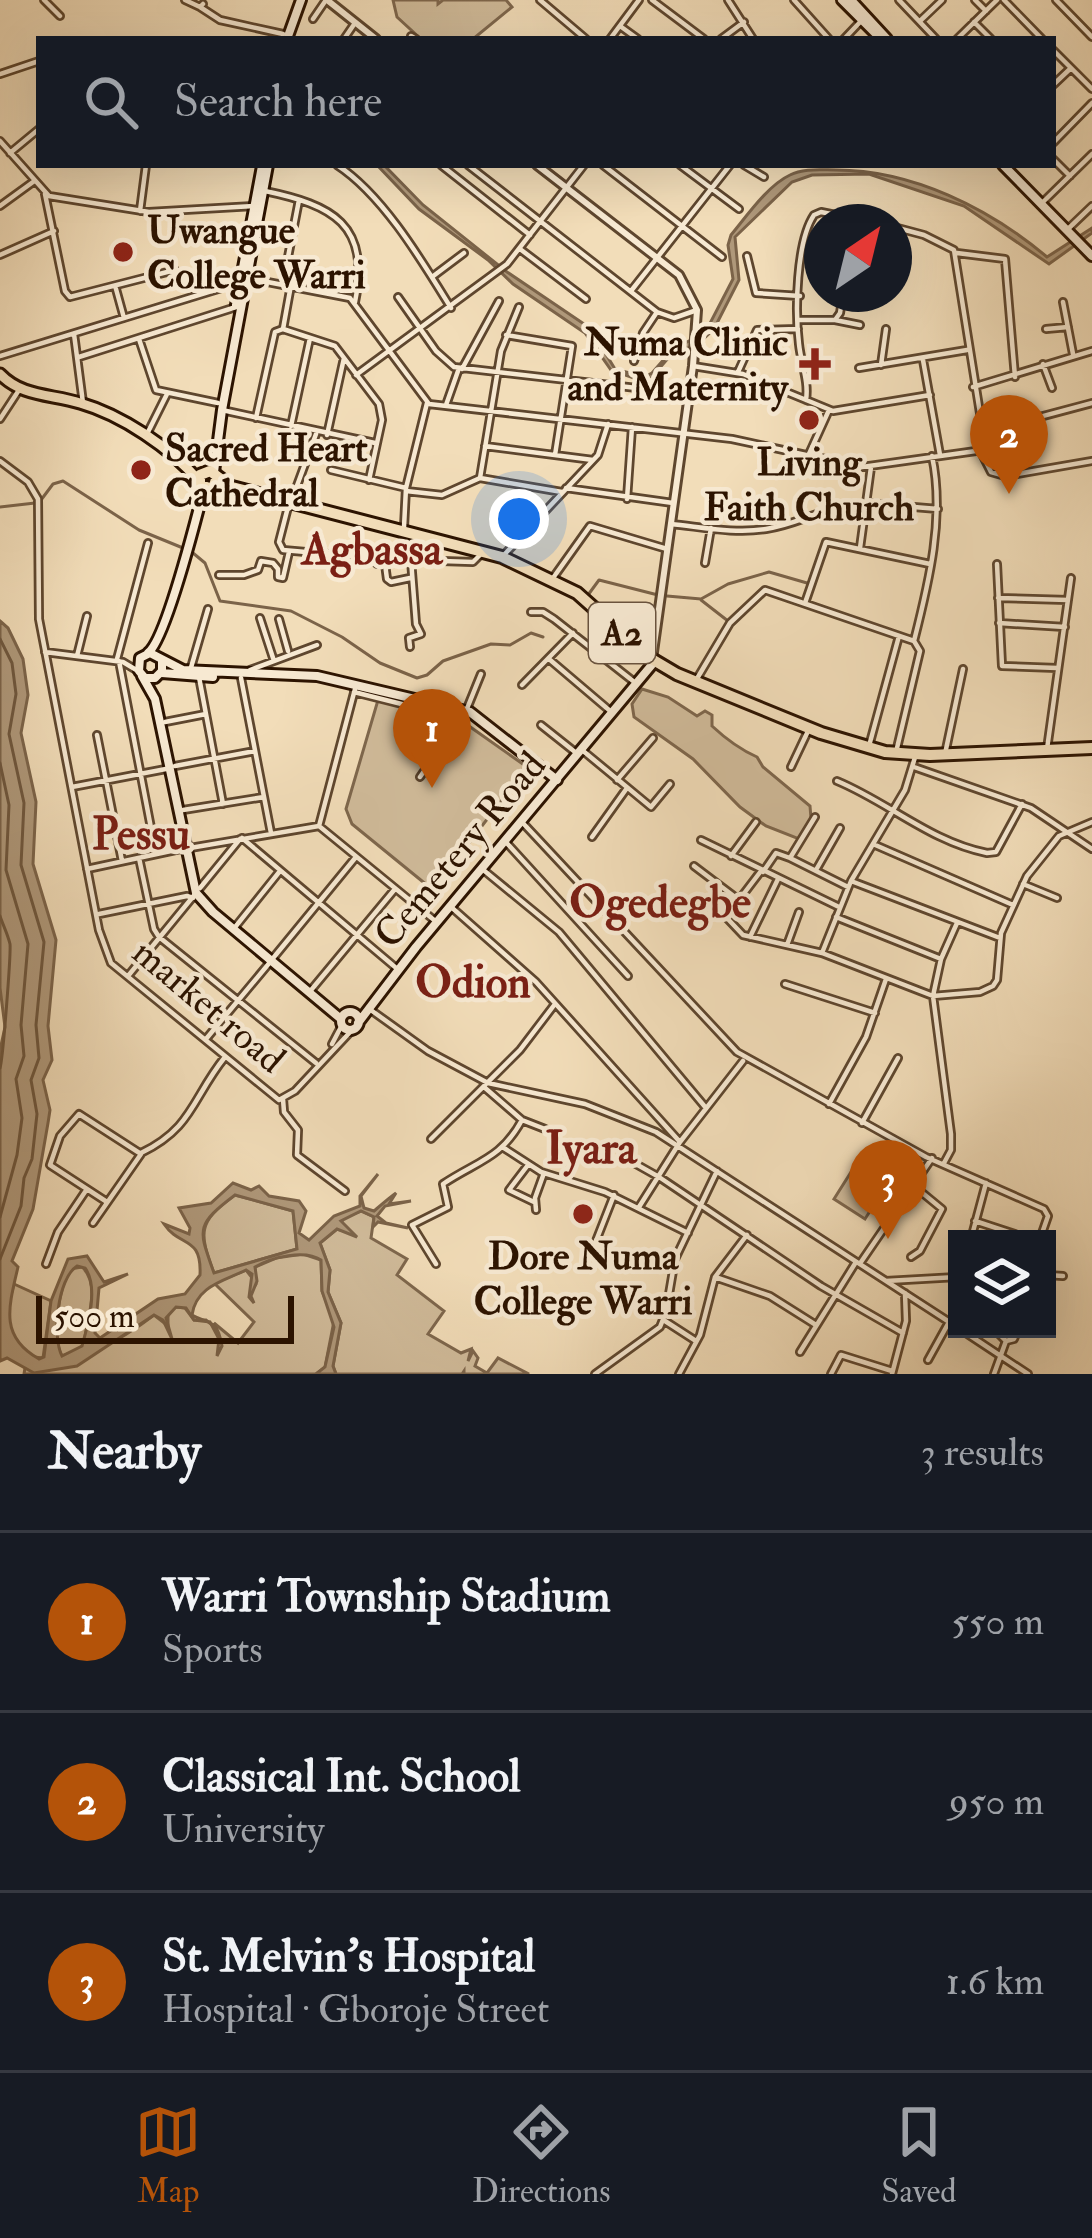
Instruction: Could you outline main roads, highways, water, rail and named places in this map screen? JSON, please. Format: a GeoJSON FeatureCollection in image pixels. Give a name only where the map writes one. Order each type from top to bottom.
{"type":"FeatureCollection","features":[{"type":"Feature","properties":{"kind":"highway","name":"A2"},"geometry":{"type":"LineString","coordinates":[[208,480],[502,556],[553,578],[585,599],[653,659],[694,682],[868,749],[915,761],[945,754],[1092,748]]}},
{"type":"Feature","properties":{"kind":"main road"},"geometry":{"type":"LineString","coordinates":[[284,36],[298,0]]}},
{"type":"Feature","properties":{"kind":"main road"},"geometry":{"type":"LineString","coordinates":[[842,0],[881,36]]}},
{"type":"Feature","properties":{"kind":"main road"},"geometry":{"type":"LineString","coordinates":[[851,0],[881,36]]}},
{"type":"Feature","properties":{"kind":"main road"},"geometry":{"type":"LineString","coordinates":[[264,168],[208,480],[168,623],[158,692],[196,893],[207,907],[350,1020]]}},
{"type":"Feature","properties":{"kind":"main road"},"geometry":{"type":"LineString","coordinates":[[220,407],[265,168]]}},
{"type":"Feature","properties":{"kind":"main road"},"geometry":{"type":"LineString","coordinates":[[1008,168],[1092,254]]}},
{"type":"Feature","properties":{"kind":"main road"},"geometry":{"type":"LineString","coordinates":[[1008,168],[1076,237]]}},
{"type":"Feature","properties":{"kind":"main road"},"geometry":{"type":"LineString","coordinates":[[0,374],[19,390],[83,403],[146,436],[208,480]]}},
{"type":"Feature","properties":{"kind":"main road"},"geometry":{"type":"LineString","coordinates":[[188,848],[155,699],[140,673],[144,655],[157,645],[208,480]]}},
{"type":"Feature","properties":{"kind":"main road"},"geometry":{"type":"LineString","coordinates":[[144,655],[195,674]]}},
{"type":"Feature","properties":{"kind":"main road","name":"Cemetery Road"},"geometry":{"type":"LineString","coordinates":[[578,751],[653,659]]}},
{"type":"Feature","properties":{"kind":"main road","name":"Cemetery Road"},"geometry":{"type":"LineString","coordinates":[[350,1020],[653,659]]}},
{"type":"Feature","properties":{"kind":"main road"},"geometry":{"type":"LineString","coordinates":[[140,673],[148,679],[160,674],[304,679],[463,715]]}},
{"type":"Feature","properties":{"kind":"main road"},"geometry":{"type":"LineString","coordinates":[[243,676],[328,678],[486,722],[553,780]]}},
{"type":"Feature","properties":{"kind":"main road","name":"Cemetery Road"},"geometry":{"type":"LineString","coordinates":[[350,1020],[368,1008],[553,780]]}},
{"type":"Feature","properties":{"kind":"main road"},"geometry":{"type":"LineString","coordinates":[[196,893],[350,1020]]}},
{"type":"Feature","properties":{"kind":"water"},"geometry":{"type":"Polygon","coordinates":[[[380,168],[387,168],[423,205],[507,272],[590,328],[615,369],[644,377],[673,349],[705,333],[733,279],[731,235],[766,194],[795,173],[865,172],[921,185],[975,208],[1047,257],[1092,228],[1092,233],[1049,264],[964,206],[869,174],[812,175],[792,182],[735,237],[739,280],[714,329],[699,343],[670,356],[651,378],[642,381],[611,370],[585,333],[513,284],[419,209],[380,168]]]}},
{"type":"Feature","properties":{"kind":"water"},"geometry":{"type":"Polygon","coordinates":[[[0,621],[23,659],[28,695],[21,733],[36,802],[33,864],[56,940],[48,1026],[52,1060],[43,1080],[50,1110],[33,1209],[12,1261],[18,1267],[10,1309],[13,1331],[26,1350],[39,1359],[44,1357],[51,1301],[68,1259],[87,1256],[104,1282],[128,1274],[99,1288],[95,1333],[100,1338],[158,1299],[185,1294],[200,1275],[200,1262],[194,1248],[164,1224],[189,1234],[179,1208],[211,1203],[233,1183],[251,1190],[259,1186],[269,1196],[299,1201],[306,1211],[299,1233],[309,1240],[334,1216],[360,1206],[360,1196],[378,1174],[361,1196],[364,1208],[374,1211],[396,1193],[389,1204],[411,1201],[385,1206],[377,1216],[408,1228],[378,1222],[373,1227],[374,1217],[361,1211],[341,1221],[357,1237],[337,1229],[320,1243],[330,1270],[328,1292],[341,1323],[333,1366],[336,1374],[316,1374],[325,1367],[334,1327],[322,1291],[321,1260],[306,1255],[279,1257],[255,1267],[254,1303],[249,1297],[252,1274],[246,1270],[212,1286],[199,1297],[192,1315],[208,1322],[194,1320],[186,1308],[176,1307],[166,1318],[172,1339],[163,1320],[154,1315],[77,1366],[34,1373],[7,1358],[0,1361],[0,1050],[5,1027],[0,988],[0,621]],[[235,1195],[206,1222],[203,1238],[214,1273],[297,1249],[293,1211],[235,1195]],[[77,1266],[65,1283],[58,1309],[62,1356],[82,1346],[89,1317],[89,1276],[77,1266]]]}},
{"type":"Feature","properties":{"kind":"waterway"},"geometry":{"type":"LineString","coordinates":[[41,500],[53,484],[63,481],[139,530],[183,548]]}},
{"type":"Feature","properties":{"kind":"waterway"},"geometry":{"type":"LineString","coordinates":[[0,507],[35,503]]}},
{"type":"Feature","properties":{"kind":"waterway"},"geometry":{"type":"LineString","coordinates":[[193,553],[205,563],[220,601],[291,611],[380,663],[417,678],[443,661],[491,644],[510,645],[531,633],[543,637]]}},
{"type":"Feature","properties":{"kind":"waterway"},"geometry":{"type":"LineString","coordinates":[[667,596],[701,599],[728,584],[769,572],[807,583]]}},
{"type":"Feature","properties":{"kind":"waterway"},"geometry":{"type":"LineString","coordinates":[[588,595],[599,580],[658,595]]}},
{"type":"Feature","properties":{"kind":"waterway"},"geometry":{"type":"LineString","coordinates":[[701,600],[728,621]]}},
{"type":"Feature","properties":{"kind":"place","name":"Uwangue College Warri"},"geometry":{"type":"Point","coordinates":[123,252]}},
{"type":"Feature","properties":{"kind":"place","name":"Numa Clinic and Maternity"},"geometry":{"type":"Point","coordinates":[815,364]}},
{"type":"Feature","properties":{"kind":"place","name":"Living Faith Church"},"geometry":{"type":"Point","coordinates":[809,420]}},
{"type":"Feature","properties":{"kind":"place","name":"Sacred Heart Cathedral"},"geometry":{"type":"Point","coordinates":[141,470]}},
{"type":"Feature","properties":{"kind":"place","name":"Classical Int. School"},"geometry":{"type":"Point","coordinates":[1009,494]}},
{"type":"Feature","properties":{"kind":"place","name":"Warri Township Stadium"},"geometry":{"type":"Point","coordinates":[432,788]}},
{"type":"Feature","properties":{"kind":"place","name":"Dore Numa College Warri"},"geometry":{"type":"Point","coordinates":[583,1214]}},
{"type":"Feature","properties":{"kind":"place","name":"St. Melvin's Hospital"},"geometry":{"type":"Point","coordinates":[888,1239]}},
{"type":"Feature","properties":{"kind":"district","name":"Agbassa"},"geometry":{"type":"Point","coordinates":[372,550]}},
{"type":"Feature","properties":{"kind":"district","name":"Pessu"},"geometry":{"type":"Point","coordinates":[141,835]}},
{"type":"Feature","properties":{"kind":"district","name":"Ogedegbe"},"geometry":{"type":"Point","coordinates":[660,903]}},
{"type":"Feature","properties":{"kind":"district","name":"Odion"},"geometry":{"type":"Point","coordinates":[473,983]}},
{"type":"Feature","properties":{"kind":"district","name":"Iyara"},"geometry":{"type":"Point","coordinates":[591,1149]}}]}
